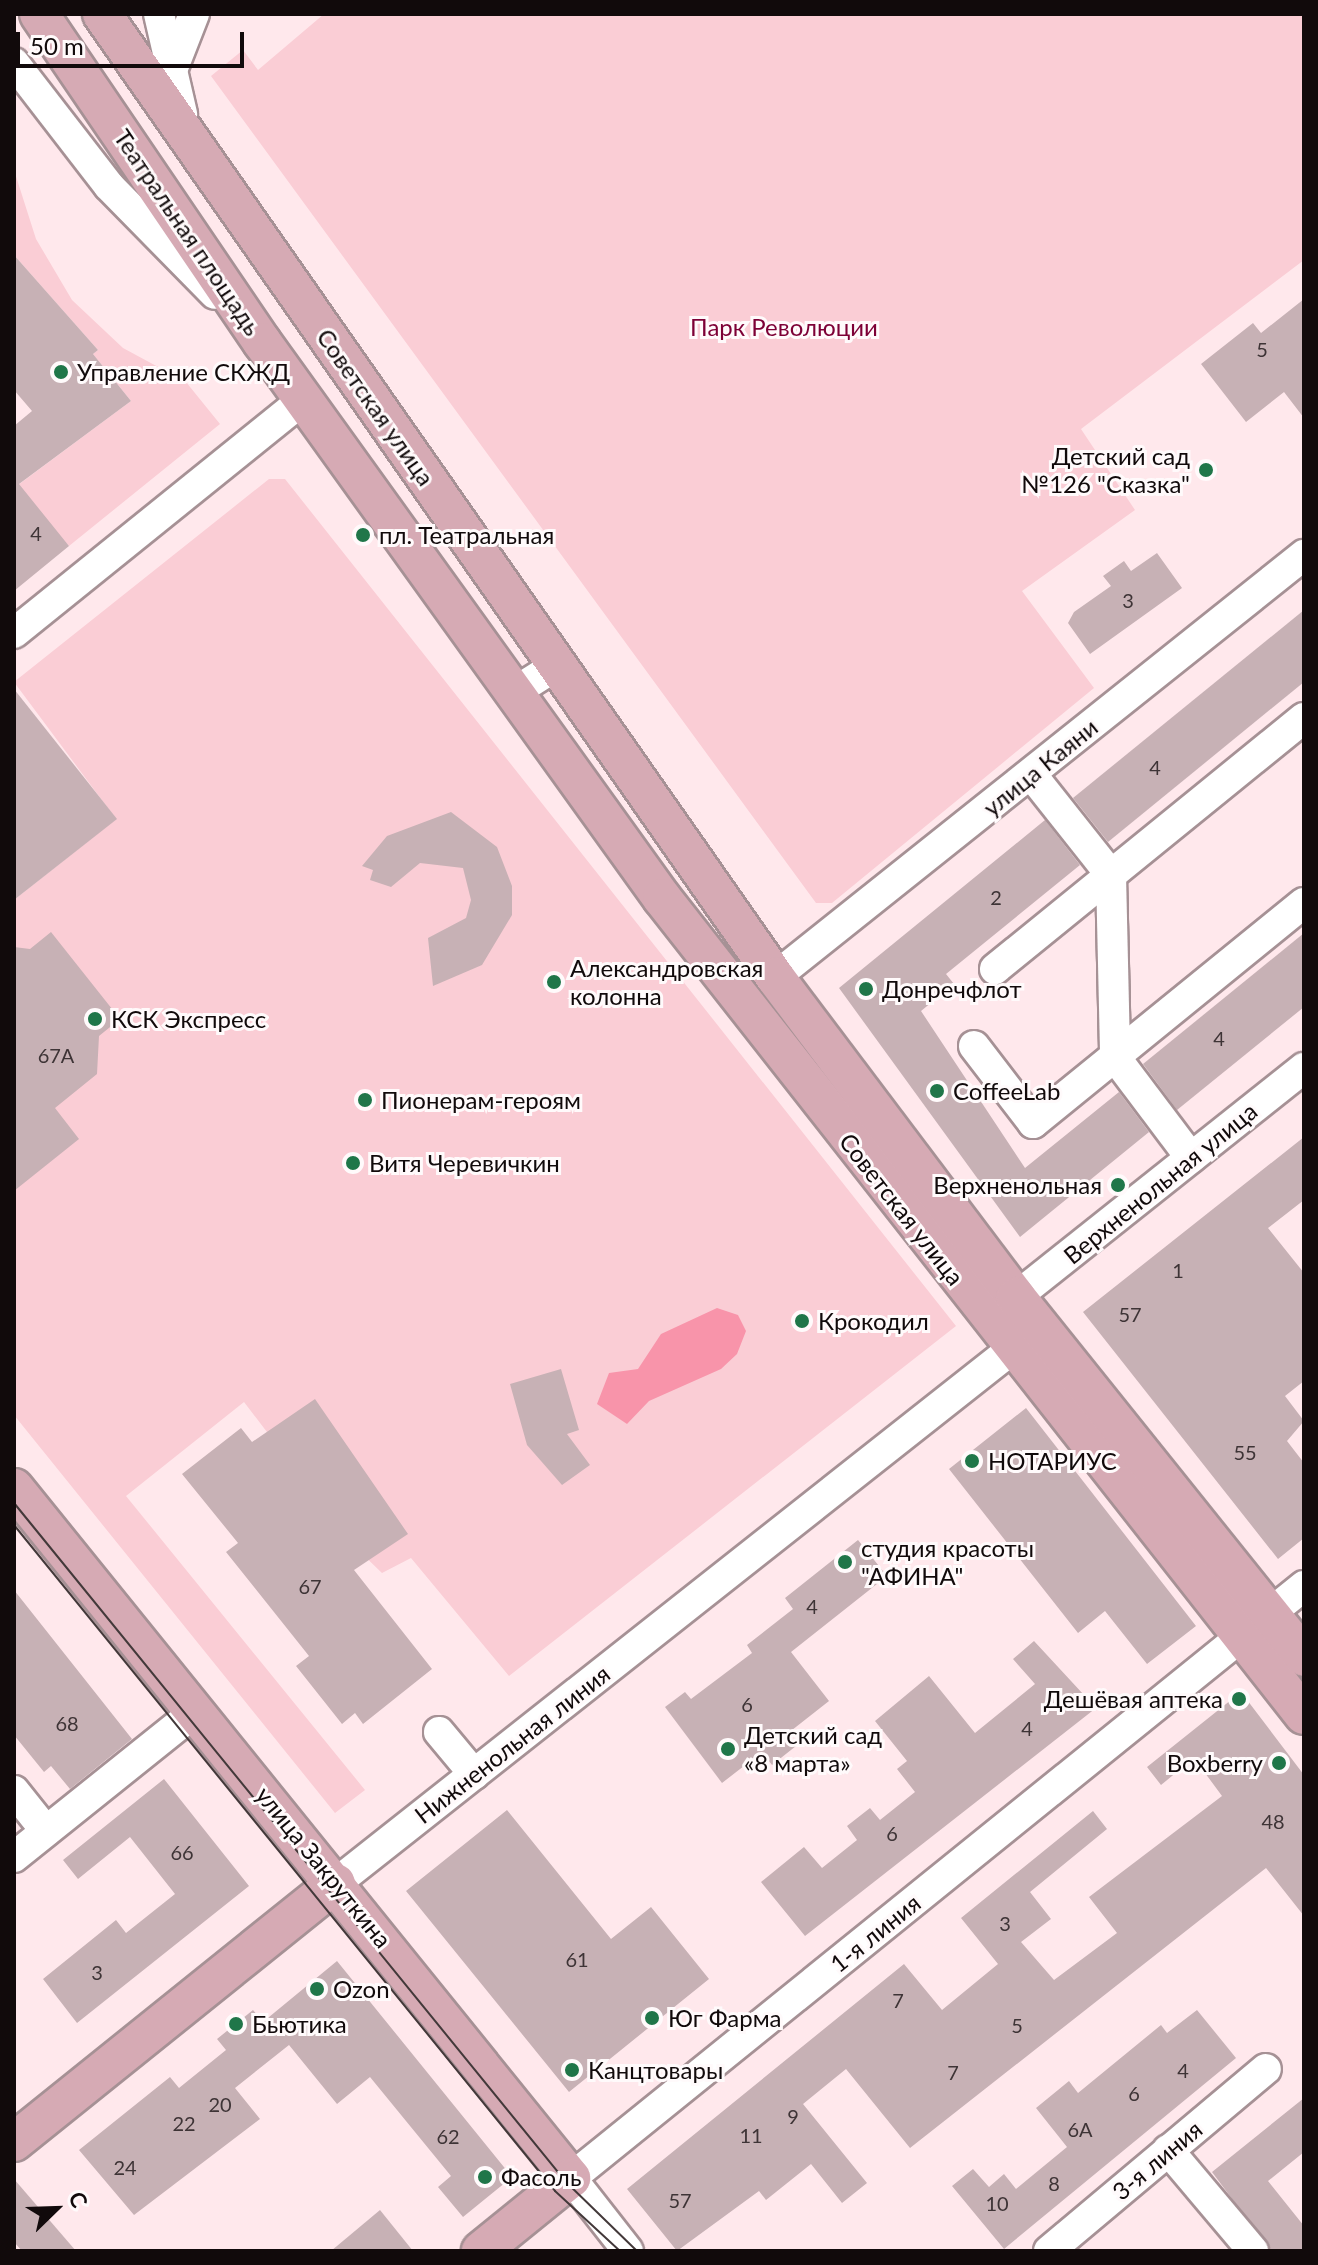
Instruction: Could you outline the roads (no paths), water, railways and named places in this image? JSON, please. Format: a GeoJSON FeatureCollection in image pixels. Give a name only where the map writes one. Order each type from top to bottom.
{"type":"FeatureCollection","features":[{"type":"Feature","properties":{"kind":"main road","name":"Театральная площадь"},"geometry":{"type":"LineString","coordinates":[[39,14],[262,342]]}},
{"type":"Feature","properties":{"kind":"main road"},"geometry":{"type":"LineString","coordinates":[[102,14],[196,149]]}},
{"type":"Feature","properties":{"kind":"main road","name":"Советская улица"},"geometry":{"type":"LineString","coordinates":[[196,149],[775,977],[1016,1297],[1255,1626],[1304,1715]]}},
{"type":"Feature","properties":{"kind":"main road","name":"Советская улица"},"geometry":{"type":"LineString","coordinates":[[262,342],[662,898],[1011,1350],[1255,1626],[1304,1657]]}},
{"type":"Feature","properties":{"kind":"main road","name":"улица Закруткина"},"geometry":{"type":"LineString","coordinates":[[14,1488],[336,1883],[571,2178]]}},
{"type":"Feature","properties":{"kind":"main road","name":"Нижненольная линия"},"geometry":{"type":"LineString","coordinates":[[14,2142],[336,1883]]}},
{"type":"Feature","properties":{"kind":"main road","name":"1-я линия"},"geometry":{"type":"LineString","coordinates":[[481,2251],[571,2178]]}},
{"type":"Feature","properties":{"kind":"street"},"geometry":{"type":"LineString","coordinates":[[159,14],[169,80],[196,149]]}},
{"type":"Feature","properties":{"kind":"street"},"geometry":{"type":"LineString","coordinates":[[169,80],[194,14]]}},
{"type":"Feature","properties":{"kind":"street","name":"Театральная площадь"},"geometry":{"type":"LineString","coordinates":[[17,72],[109,186],[262,342]]}},
{"type":"Feature","properties":{"kind":"street"},"geometry":{"type":"LineString","coordinates":[[14,633],[304,399]]}},
{"type":"Feature","properties":{"kind":"street","name":"улица Каяни"},"geometry":{"type":"LineString","coordinates":[[775,977],[1304,555]]}},
{"type":"Feature","properties":{"kind":"street"},"geometry":{"type":"LineString","coordinates":[[513,693],[557,665]]}},
{"type":"Feature","properties":{"kind":"street"},"geometry":{"type":"LineString","coordinates":[[995,969],[1304,718]]}},
{"type":"Feature","properties":{"kind":"street"},"geometry":{"type":"LineString","coordinates":[[1031,774],[1111,875],[1115,1057],[1191,1158]]}},
{"type":"Feature","properties":{"kind":"street"},"geometry":{"type":"LineString","coordinates":[[974,1046],[1033,1123],[1304,903]]}},
{"type":"Feature","properties":{"kind":"street","name":"Верхненольная улица"},"geometry":{"type":"LineString","coordinates":[[1016,1297],[1304,1068]]}},
{"type":"Feature","properties":{"kind":"street"},"geometry":{"type":"LineString","coordinates":[[1011,1350],[1016,1297]]}},
{"type":"Feature","properties":{"kind":"street","name":"Нижненольная линия"},"geometry":{"type":"LineString","coordinates":[[336,1883],[1011,1350]]}},
{"type":"Feature","properties":{"kind":"street","name":"1-я линия"},"geometry":{"type":"LineString","coordinates":[[571,2178],[1304,1586]]}},
{"type":"Feature","properties":{"kind":"street"},"geometry":{"type":"LineString","coordinates":[[14,1857],[196,1711]]}},
{"type":"Feature","properties":{"kind":"street"},"geometry":{"type":"LineString","coordinates":[[439,1732],[474,1774]]}},
{"type":"Feature","properties":{"kind":"street"},"geometry":{"type":"LineString","coordinates":[[14,1791],[46,1831]]}},
{"type":"Feature","properties":{"kind":"street","name":"3-я линия"},"geometry":{"type":"LineString","coordinates":[[1049,2251],[1266,2069]]}},
{"type":"Feature","properties":{"kind":"street"},"geometry":{"type":"LineString","coordinates":[[1168,2150],[1253,2251]]}},
{"type":"Feature","properties":{"kind":"street","name":"улица Закруткина"},"geometry":{"type":"LineString","coordinates":[[571,2178],[628,2251]]}},
{"type":"Feature","properties":{"kind":"tram line"},"geometry":{"type":"LineString","coordinates":[[14,1503],[566,2182],[637,2251]]}},
{"type":"Feature","properties":{"kind":"tram line"},"geometry":{"type":"LineString","coordinates":[[14,1525],[555,2191],[620,2251]]}},
{"type":"Feature","properties":{"kind":"place","name":"Управление СКЖД"},"geometry":{"type":"Point","coordinates":[61,372]}},
{"type":"Feature","properties":{"kind":"place","name":"Детский сад №126 \"Сказка\""},"geometry":{"type":"Point","coordinates":[1206,470]}},
{"type":"Feature","properties":{"kind":"place","name":"пл. Театральная"},"geometry":{"type":"Point","coordinates":[363,535]}},
{"type":"Feature","properties":{"kind":"place","name":"Александровская колонна"},"geometry":{"type":"Point","coordinates":[554,982]}},
{"type":"Feature","properties":{"kind":"place","name":"Донречфлот"},"geometry":{"type":"Point","coordinates":[866,989]}},
{"type":"Feature","properties":{"kind":"place","name":"КСК Экспресс"},"geometry":{"type":"Point","coordinates":[95,1019]}},
{"type":"Feature","properties":{"kind":"place","name":"CoffeeLab"},"geometry":{"type":"Point","coordinates":[937,1091]}},
{"type":"Feature","properties":{"kind":"place","name":"Пионерам-героям"},"geometry":{"type":"Point","coordinates":[365,1100]}},
{"type":"Feature","properties":{"kind":"place","name":"Витя Черевичкин"},"geometry":{"type":"Point","coordinates":[353,1163]}},
{"type":"Feature","properties":{"kind":"place","name":"Верхненольная"},"geometry":{"type":"Point","coordinates":[1118,1185]}},
{"type":"Feature","properties":{"kind":"place","name":"Крокодил"},"geometry":{"type":"Point","coordinates":[802,1321]}},
{"type":"Feature","properties":{"kind":"place","name":"НОТАРИУС"},"geometry":{"type":"Point","coordinates":[972,1461]}},
{"type":"Feature","properties":{"kind":"place","name":"студия красоты \"АФИНА\""},"geometry":{"type":"Point","coordinates":[845,1562]}},
{"type":"Feature","properties":{"kind":"place","name":"Дешёвая аптека"},"geometry":{"type":"Point","coordinates":[1239,1699]}},
{"type":"Feature","properties":{"kind":"place","name":"Детский сад «8 марта»"},"geometry":{"type":"Point","coordinates":[728,1749]}},
{"type":"Feature","properties":{"kind":"place","name":"Boxberry"},"geometry":{"type":"Point","coordinates":[1279,1763]}},
{"type":"Feature","properties":{"kind":"place","name":"Ozon"},"geometry":{"type":"Point","coordinates":[317,1989]}},
{"type":"Feature","properties":{"kind":"place","name":"Юг Фарма"},"geometry":{"type":"Point","coordinates":[652,2018]}},
{"type":"Feature","properties":{"kind":"place","name":"Бьютика"},"geometry":{"type":"Point","coordinates":[236,2024]}},
{"type":"Feature","properties":{"kind":"place","name":"Канцтовары"},"geometry":{"type":"Point","coordinates":[572,2070]}},
{"type":"Feature","properties":{"kind":"place","name":"Фасоль"},"geometry":{"type":"Point","coordinates":[485,2177]}},
{"type":"Feature","properties":{"kind":"park label","name":"Парк Революции"},"geometry":{"type":"Point","coordinates":[784,327]}}]}
